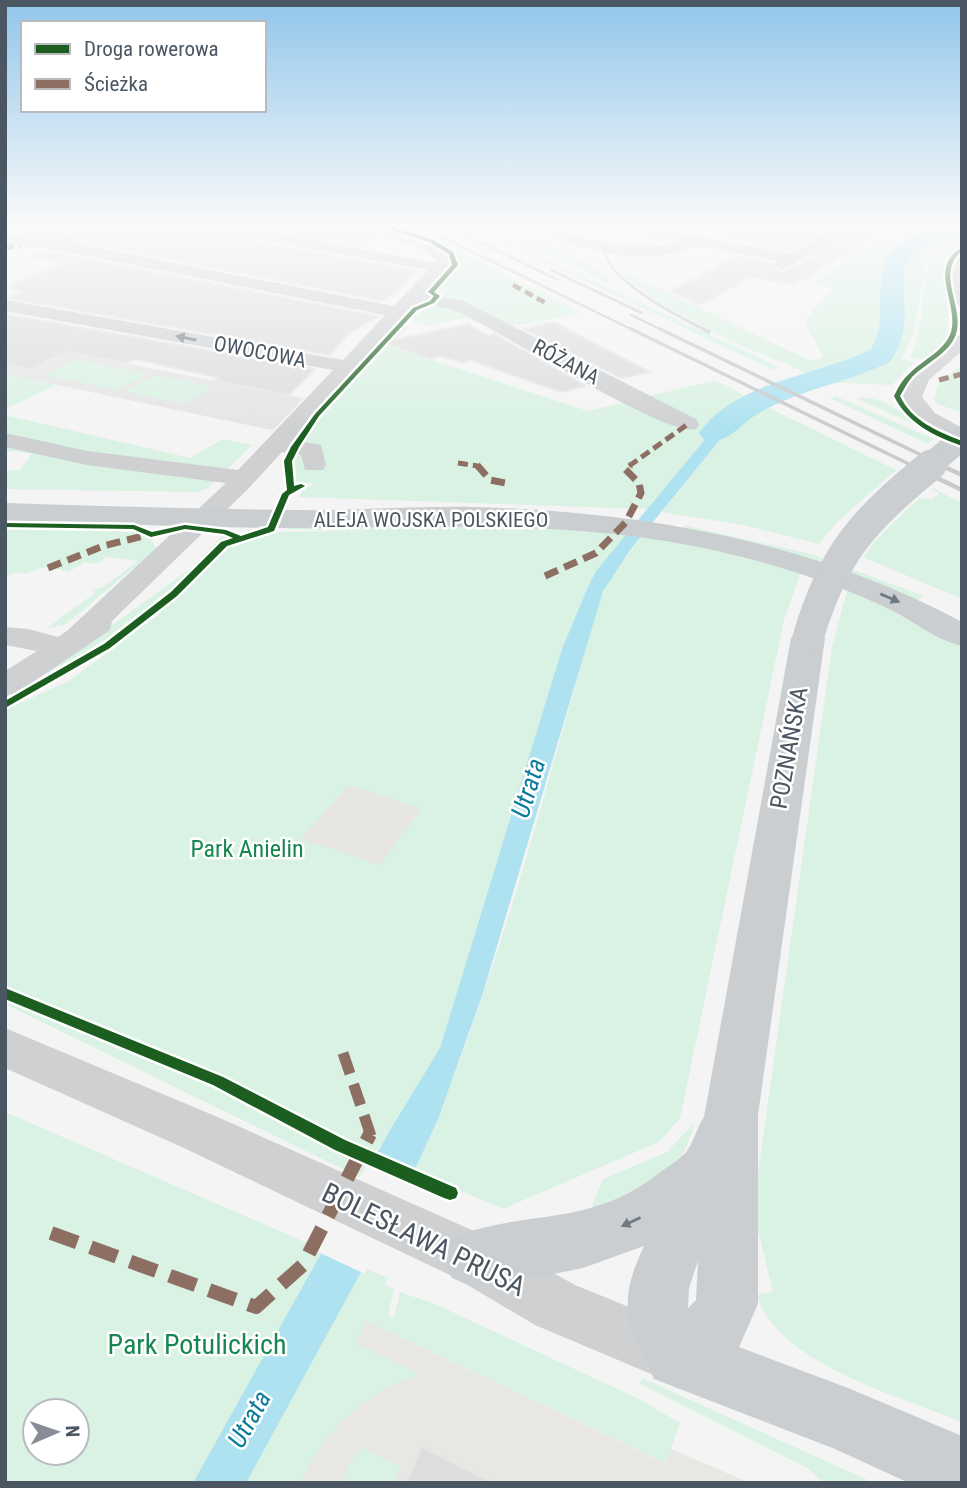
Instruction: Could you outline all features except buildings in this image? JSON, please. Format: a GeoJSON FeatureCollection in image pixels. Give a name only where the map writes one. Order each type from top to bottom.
{"type":"FeatureCollection","features":[{"type":"Feature","properties":{"kind":"main road","name":"POZNAŃSKA"},"geometry":{"type":"LineString","coordinates":[[731,1115],[657,1294],[655,1313],[677,1356],[718,1325],[727,1304],[731,1115],[808,638],[821,589],[841,551],[879,507],[962,438]]}},
{"type":"Feature","properties":{"kind":"main road","name":"ALEJA WOJSKA POLSKIEGO"},"geometry":{"type":"LineString","coordinates":[[5,501],[229,503],[319,520],[471,516],[617,519],[761,536],[823,551],[897,578],[962,606]]}},
{"type":"Feature","properties":{"kind":"main road","name":"ALEJA WOJSKA POLSKIEGO"},"geometry":{"type":"LineString","coordinates":[[5,512],[124,515],[229,503]]}},
{"type":"Feature","properties":{"kind":"main road","name":"ALEJA WOJSKA POLSKIEGO"},"geometry":{"type":"LineString","coordinates":[[665,526],[824,572],[902,603],[962,636]]}},
{"type":"Feature","properties":{"kind":"main road"},"geometry":{"type":"LineString","coordinates":[[450,1247],[589,1239],[646,1215],[707,1169]]}},
{"type":"Feature","properties":{"kind":"main road","name":"BOLESŁAWA PRUSA"},"geometry":{"type":"LineString","coordinates":[[677,1356],[848,1421],[962,1472]]}},
{"type":"Feature","properties":{"kind":"street","name":"RÓŻANA"},"geometry":{"type":"LineString","coordinates":[[332,292],[407,305],[457,305],[638,401],[688,424]]}},
{"type":"Feature","properties":{"kind":"street"},"geometry":{"type":"LineString","coordinates":[[5,686],[185,565],[229,503],[416,292]]}},
{"type":"Feature","properties":{"kind":"street","name":"OWOCOWA"},"geometry":{"type":"LineString","coordinates":[[5,305],[350,367]]}},
{"type":"Feature","properties":{"kind":"street"},"geometry":{"type":"LineString","coordinates":[[962,341],[920,377],[911,397],[927,418],[962,438]]}},
{"type":"Feature","properties":{"kind":"street"},"geometry":{"type":"LineString","coordinates":[[5,636],[71,643],[175,547],[229,503],[288,446],[306,414]]}},
{"type":"Feature","properties":{"kind":"street"},"geometry":{"type":"LineString","coordinates":[[5,440],[87,458],[229,503]]}},
{"type":"Feature","properties":{"kind":"street"},"geometry":{"type":"LineString","coordinates":[[288,446],[313,450],[314,464]]}},
{"type":"Feature","properties":{"kind":"street"},"geometry":{"type":"LineString","coordinates":[[124,515],[161,526],[172,535],[175,547]]}},
{"type":"Feature","properties":{"kind":"street","name":"BOLESŁAWA PRUSA"},"geometry":{"type":"LineString","coordinates":[[5,1047],[450,1247],[555,1305],[677,1356]]}},
{"type":"Feature","properties":{"kind":"shaded area"},"geometry":{"type":"Polygon","coordinates":[[[5,340],[304,398],[273,430],[257,427],[5,374],[5,340]]]}},
{"type":"Feature","properties":{"kind":"shaded area"},"geometry":{"type":"Polygon","coordinates":[[[367,1321],[665,1463],[671,1449],[750,1483],[276,1483],[367,1321]]]}},
{"type":"Feature","properties":{"kind":"green space"},"geometry":{"type":"Polygon","coordinates":[[[436,292],[541,292],[582,313],[506,327],[436,292]]]}},
{"type":"Feature","properties":{"kind":"green space"},"geometry":{"type":"Polygon","coordinates":[[[608,292],[618,292],[781,368],[773,370],[608,292]]]}},
{"type":"Feature","properties":{"kind":"green space"},"geometry":{"type":"Polygon","coordinates":[[[645,292],[667,292],[811,361],[823,357],[804,321],[830,292],[887,292],[886,329],[876,351],[855,365],[818,378],[686,319],[645,292]]]}},
{"type":"Feature","properties":{"kind":"green space"},"geometry":{"type":"Polygon","coordinates":[[[899,292],[921,292],[913,336],[901,359],[914,362],[892,385],[827,382],[883,359],[896,345],[899,292]]]}},
{"type":"Feature","properties":{"kind":"green space"},"geometry":{"type":"Polygon","coordinates":[[[924,292],[947,292],[950,333],[940,347],[924,360],[910,357],[918,332],[924,292]]]}},
{"type":"Feature","properties":{"kind":"green space"},"geometry":{"type":"Polygon","coordinates":[[[438,303],[472,317],[427,326],[415,321],[406,322],[419,308],[438,303]]]}},
{"type":"Feature","properties":{"kind":"green space"},"geometry":{"type":"Polygon","coordinates":[[[404,325],[408,327],[390,346],[588,411],[715,380],[753,400],[725,415],[647,509],[299,497],[303,489],[314,485],[310,482],[295,485],[291,457],[321,414],[404,325]]]}},
{"type":"Feature","properties":{"kind":"green space"},"geometry":{"type":"Polygon","coordinates":[[[75,360],[148,374],[118,390],[43,375],[75,360]]]}},
{"type":"Feature","properties":{"kind":"green space"},"geometry":{"type":"Polygon","coordinates":[[[962,364],[962,413],[935,403],[934,400],[938,385],[962,364]]]}},
{"type":"Feature","properties":{"kind":"green space"},"geometry":{"type":"Polygon","coordinates":[[[5,374],[56,385],[5,409],[5,374]]]}},
{"type":"Feature","properties":{"kind":"green space"},"geometry":{"type":"Polygon","coordinates":[[[155,375],[213,387],[183,404],[125,391],[155,375]]]}},
{"type":"Feature","properties":{"kind":"green space"},"geometry":{"type":"Polygon","coordinates":[[[835,396],[934,439],[928,444],[830,398],[835,396]]]}},
{"type":"Feature","properties":{"kind":"green space"},"geometry":{"type":"Polygon","coordinates":[[[856,398],[883,402],[962,446],[856,398]]]}},
{"type":"Feature","properties":{"kind":"green space"},"geometry":{"type":"Polygon","coordinates":[[[761,404],[896,470],[838,521],[819,544],[743,525],[662,512],[737,419],[761,404]]]}},
{"type":"Feature","properties":{"kind":"green space"},"geometry":{"type":"Polygon","coordinates":[[[5,415],[190,458],[223,439],[252,445],[208,488],[196,492],[5,489],[5,470],[20,470],[32,453],[5,451],[5,415]]]}},
{"type":"Feature","properties":{"kind":"green space"},"geometry":{"type":"Polygon","coordinates":[[[930,489],[962,503],[962,599],[863,557],[883,533],[920,498],[931,500],[939,493],[930,489]]]}},
{"type":"Feature","properties":{"kind":"green space","name":"Park Anielin"},"geometry":{"type":"Polygon","coordinates":[[[457,521],[628,533],[596,571],[562,649],[440,1048],[361,1178],[5,1004],[5,710],[69,681],[156,616],[234,543],[276,532],[365,531],[287,529],[289,525],[457,521]]]}},
{"type":"Feature","properties":{"kind":"green space"},"geometry":{"type":"Polygon","coordinates":[[[682,527],[811,554],[924,596],[914,602],[682,527]]]}},
{"type":"Feature","properties":{"kind":"green space"},"geometry":{"type":"Polygon","coordinates":[[[5,528],[135,530],[152,540],[156,549],[65,625],[47,628],[96,592],[92,590],[103,587],[138,561],[107,557],[96,564],[84,562],[69,572],[42,568],[27,574],[15,572],[5,578],[5,528]]]}},
{"type":"Feature","properties":{"kind":"green space"},"geometry":{"type":"Polygon","coordinates":[[[223,535],[226,537],[156,604],[99,646],[52,674],[47,672],[190,569],[223,535]]]}},
{"type":"Feature","properties":{"kind":"green space"},"geometry":{"type":"Polygon","coordinates":[[[642,536],[700,544],[801,572],[784,620],[680,1118],[659,1142],[503,1209],[461,1191],[411,1178],[441,1108],[493,965],[600,598],[608,582],[642,536]]]}},
{"type":"Feature","properties":{"kind":"green space"},"geometry":{"type":"Polygon","coordinates":[[[848,587],[929,626],[962,647],[962,1422],[875,1389],[814,1358],[788,1340],[769,1319],[757,1295],[773,1292],[753,1209],[832,647],[848,587]]]}},
{"type":"Feature","properties":{"kind":"green space","name":"Park Potulickich"},"geometry":{"type":"Polygon","coordinates":[[[5,1112],[388,1278],[385,1284],[394,1289],[388,1314],[394,1318],[400,1292],[435,1304],[641,1400],[680,1423],[666,1463],[367,1321],[356,1343],[420,1374],[379,1393],[348,1416],[323,1445],[299,1483],[5,1483],[5,1112]]]}},
{"type":"Feature","properties":{"kind":"green space"},"geometry":{"type":"Polygon","coordinates":[[[695,1122],[679,1161],[657,1184],[589,1213],[603,1179],[667,1152],[695,1122]]]}},
{"type":"Feature","properties":{"kind":"green space"},"geometry":{"type":"Polygon","coordinates":[[[642,1378],[874,1483],[824,1483],[807,1468],[640,1384],[642,1378]]]}},
{"type":"Feature","properties":{"kind":"green space"},"geometry":{"type":"Polygon","coordinates":[[[363,1447],[401,1467],[393,1483],[340,1483],[349,1464],[363,1447]]]}},
{"type":"Feature","properties":{"kind":"sand"},"geometry":{"type":"Polygon","coordinates":[[[349,785],[421,809],[380,865],[301,839],[349,785]]]}},
{"type":"Feature","properties":{"kind":"water"},"geometry":{"type":"Polygon","coordinates":[[[764,397],[771,400],[737,419],[631,549],[603,591],[483,993],[438,1119],[403,1195],[246,1483],[193,1483],[390,1130],[440,1048],[562,649],[596,571],[725,415],[736,407],[764,397]]]}},
{"type":"Feature","properties":{"kind":"pier"},"geometry":{"type":"Polygon","coordinates":[[[374,1151],[418,1170],[365,1274],[318,1252],[374,1151]]]}},
{"type":"Feature","properties":{"kind":"waterway","name":"Utrata"},"geometry":{"type":"LineString","coordinates":[[715,433],[730,418],[749,406],[792,388],[860,366],[880,356],[888,345],[892,332],[892,292]]}},
{"type":"Feature","properties":{"kind":"railway"},"geometry":{"type":"LineString","coordinates":[[556,292],[635,331]]}},
{"type":"Feature","properties":{"kind":"railway"},"geometry":{"type":"LineString","coordinates":[[598,292],[642,313]]}},
{"type":"Feature","properties":{"kind":"railway"},"geometry":{"type":"LineString","coordinates":[[640,292],[707,331]]}},
{"type":"Feature","properties":{"kind":"railway"},"geometry":{"type":"LineString","coordinates":[[631,315],[664,331]]}},
{"type":"Feature","properties":{"kind":"railway"},"geometry":{"type":"LineString","coordinates":[[631,329],[913,466]]}},
{"type":"Feature","properties":{"kind":"railway"},"geometry":{"type":"LineString","coordinates":[[660,329],[944,466]]}},
{"type":"Feature","properties":{"kind":"railway"},"geometry":{"type":"LineString","coordinates":[[703,329],[707,331]]}},
{"type":"Feature","properties":{"kind":"railway"},"geometry":{"type":"LineString","coordinates":[[910,465],[962,490]]}},
{"type":"Feature","properties":{"kind":"railway"},"geometry":{"type":"LineString","coordinates":[[940,465],[962,475]]}},
{"type":"Feature","properties":{"kind":"marked path"},"geometry":{"type":"LineString","coordinates":[[527,292],[546,303]]}},
{"type":"Feature","properties":{"kind":"marked path"},"geometry":{"type":"LineString","coordinates":[[939,380],[962,374]]}},
{"type":"Feature","properties":{"kind":"marked path"},"geometry":{"type":"LineString","coordinates":[[545,576],[590,556],[610,541],[633,512],[641,493],[639,483],[625,469],[688,424]]}},
{"type":"Feature","properties":{"kind":"marked path"},"geometry":{"type":"LineString","coordinates":[[458,463],[476,464],[490,480],[511,484]]}},
{"type":"Feature","properties":{"kind":"marked path"},"geometry":{"type":"LineString","coordinates":[[48,568],[103,546],[147,535]]}},
{"type":"Feature","properties":{"kind":"marked path"},"geometry":{"type":"LineString","coordinates":[[51,1233],[256,1307],[303,1265],[371,1137],[343,1053]]}},
{"type":"Feature","properties":{"kind":"cycle path"},"geometry":{"type":"LineString","coordinates":[[291,490],[288,461],[317,415],[415,309],[432,302],[437,296],[432,292]]}},
{"type":"Feature","properties":{"kind":"cycle path"},"geometry":{"type":"LineString","coordinates":[[950,292],[955,320],[950,340],[909,377],[897,396],[901,405],[915,420],[962,444]]}},
{"type":"Feature","properties":{"kind":"cycle path"},"geometry":{"type":"LineString","coordinates":[[5,705],[107,646],[174,594],[224,544],[271,529],[286,494],[301,486]]}},
{"type":"Feature","properties":{"kind":"cycle path"},"geometry":{"type":"LineString","coordinates":[[5,525],[134,527],[151,535],[185,527],[226,532],[239,538]]}},
{"type":"Feature","properties":{"kind":"cycle path"},"geometry":{"type":"LineString","coordinates":[[5,993],[218,1081],[340,1145],[450,1193]]}}]}
